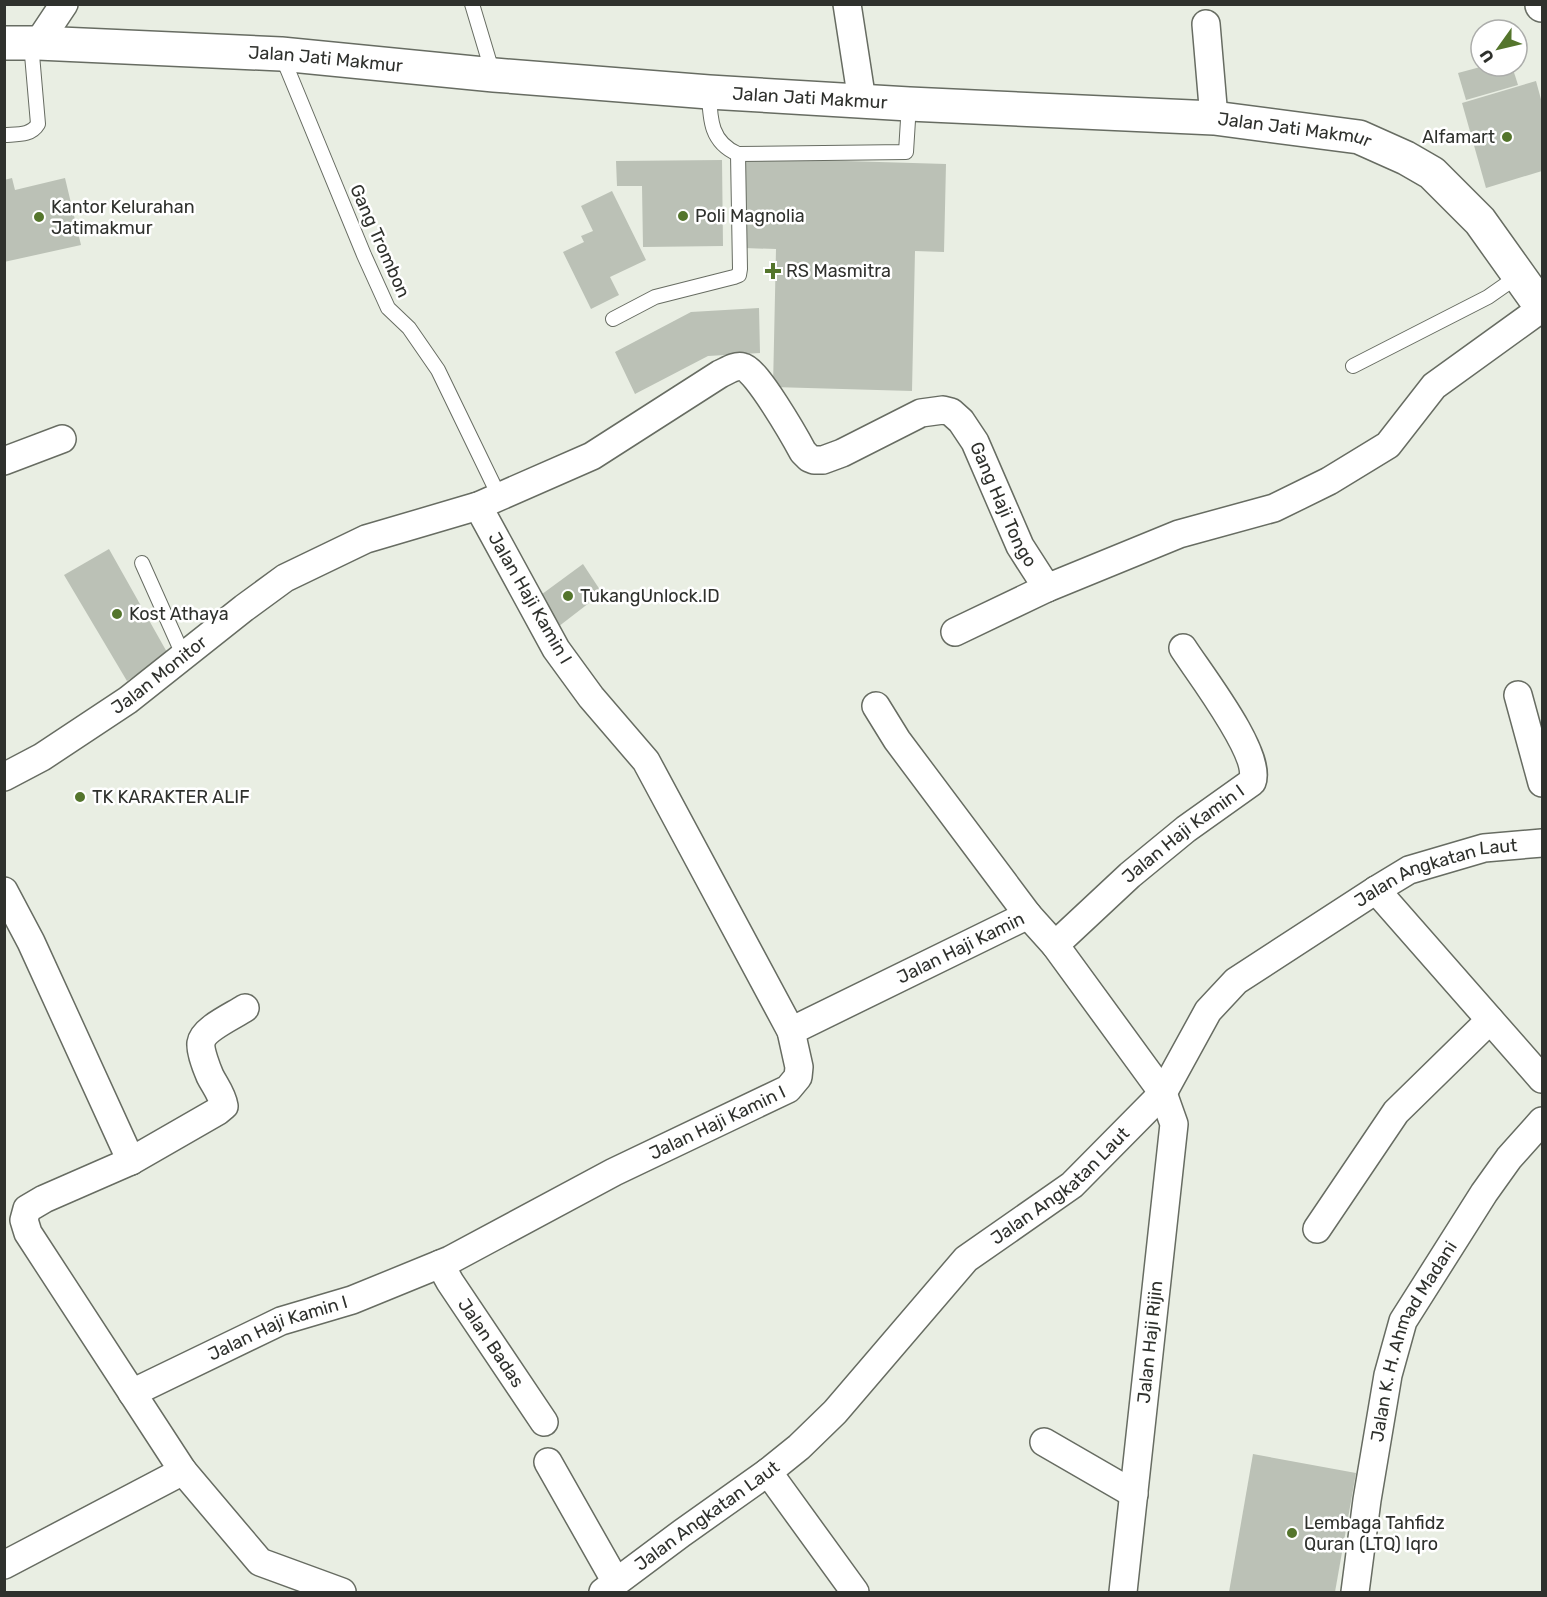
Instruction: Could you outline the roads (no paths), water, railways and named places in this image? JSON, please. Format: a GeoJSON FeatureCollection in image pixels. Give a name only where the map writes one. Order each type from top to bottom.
{"type":"FeatureCollection","features":[{"type":"Feature","properties":{"kind":"main road","name":"Jalan Jati Makmur"},"geometry":{"type":"LineString","coordinates":[[25,43],[281,54],[494,75],[709,92],[1214,118],[1359,137],[1406,158],[1432,173],[1480,221],[1542,308]]}},
{"type":"Feature","properties":{"kind":"street"},"geometry":{"type":"LineString","coordinates":[[25,43],[64,4]]}},
{"type":"Feature","properties":{"kind":"street"},"geometry":{"type":"LineString","coordinates":[[847,4],[862,101]]}},
{"type":"Feature","properties":{"kind":"street"},"geometry":{"type":"LineString","coordinates":[[1206,24],[1214,118]]}},
{"type":"Feature","properties":{"kind":"street"},"geometry":{"type":"LineString","coordinates":[[955,632],[1047,588],[1179,534],[1274,508],[1329,481],[1388,445],[1434,386],[1542,308]]}},
{"type":"Feature","properties":{"kind":"street","name":"Gang Haji Tongo"},"geometry":{"type":"LineString","coordinates":[[488,501],[592,456],[720,374],[742,366],[747,368],[762,385],[803,452],[814,460],[823,460],[842,453],[921,413],[943,410],[951,412],[975,442],[1020,546],[1047,588]]}},
{"type":"Feature","properties":{"kind":"street"},"geometry":{"type":"LineString","coordinates":[[4,461],[62,439]]}},
{"type":"Feature","properties":{"kind":"street","name":"Jalan Monitor"},"geometry":{"type":"LineString","coordinates":[[4,777],[42,757],[128,700],[285,578],[366,539],[488,501]]}},
{"type":"Feature","properties":{"kind":"street","name":"Jalan Haji Kamin I"},"geometry":{"type":"LineString","coordinates":[[132,1393],[281,1321],[352,1300],[440,1264],[614,1172],[788,1089],[798,1077],[799,1067],[791,1030],[646,761],[591,698],[556,649],[488,501]]}},
{"type":"Feature","properties":{"kind":"street","name":"Jalan Haji Kamin I"},"geometry":{"type":"LineString","coordinates":[[1055,945],[1130,875],[1186,829],[1252,782],[1255,775],[1253,765],[1237,729],[1183,648]]}},
{"type":"Feature","properties":{"kind":"street"},"geometry":{"type":"LineString","coordinates":[[1518,695],[1542,783]]}},
{"type":"Feature","properties":{"kind":"street"},"geometry":{"type":"LineString","coordinates":[[876,706],[897,741],[1028,915]]}},
{"type":"Feature","properties":{"kind":"street","name":"Jalan Angkatan Laut"},"geometry":{"type":"LineString","coordinates":[[609,1587],[799,1447],[835,1412],[966,1259],[1072,1185],[1163,1093],[1208,1011],[1236,981],[1409,870],[1484,848],[1542,843]]}},
{"type":"Feature","properties":{"kind":"street"},"geometry":{"type":"LineString","coordinates":[[1376,890],[1542,1080]]}},
{"type":"Feature","properties":{"kind":"street"},"geometry":{"type":"LineString","coordinates":[[4,891],[31,942],[131,1161]]}},
{"type":"Feature","properties":{"kind":"street","name":"Jalan Haji Kamin"},"geometry":{"type":"LineString","coordinates":[[791,1030],[1028,915],[1055,945],[1163,1093]]}},
{"type":"Feature","properties":{"kind":"street"},"geometry":{"type":"LineString","coordinates":[[245,1008],[206,1032],[201,1044],[205,1063],[223,1099],[224,1106],[131,1161],[44,1199],[27,1209],[24,1220],[28,1233],[183,1471],[261,1562],[342,1593]]}},
{"type":"Feature","properties":{"kind":"street"},"geometry":{"type":"LineString","coordinates":[[1317,1229],[1396,1112],[1490,1020]]}},
{"type":"Feature","properties":{"kind":"street","name":"Jalan Haji Rijin"},"geometry":{"type":"LineString","coordinates":[[1124,1593],[1174,1124],[1163,1093]]}},
{"type":"Feature","properties":{"kind":"street","name":"Jalan K. H. Ahmad Madani"},"geometry":{"type":"LineString","coordinates":[[1355,1593],[1367,1500],[1388,1375],[1403,1321],[1509,1158],[1542,1121]]}},
{"type":"Feature","properties":{"kind":"street","name":"Jalan Badas"},"geometry":{"type":"LineString","coordinates":[[440,1264],[544,1422]]}},
{"type":"Feature","properties":{"kind":"street"},"geometry":{"type":"LineString","coordinates":[[1044,1442],[1134,1494]]}},
{"type":"Feature","properties":{"kind":"street"},"geometry":{"type":"LineString","coordinates":[[548,1462],[609,1587]]}},
{"type":"Feature","properties":{"kind":"street"},"geometry":{"type":"LineString","coordinates":[[4,1565],[183,1471]]}},
{"type":"Feature","properties":{"kind":"street"},"geometry":{"type":"LineString","coordinates":[[768,1472],[855,1593]]}},
{"type":"Feature","properties":{"kind":"lane"},"geometry":{"type":"LineString","coordinates":[[472,4],[494,75]]}},
{"type":"Feature","properties":{"kind":"lane"},"geometry":{"type":"LineString","coordinates":[[4,135],[29,133],[38,124],[25,43]]}},
{"type":"Feature","properties":{"kind":"lane","name":"Gang Trombon"},"geometry":{"type":"LineString","coordinates":[[281,54],[388,308],[409,328],[438,370],[488,501]]}},
{"type":"Feature","properties":{"kind":"lane"},"geometry":{"type":"LineString","coordinates":[[709,92],[710,120],[713,127],[721,143],[738,154],[906,152],[909,104]]}},
{"type":"Feature","properties":{"kind":"lane"},"geometry":{"type":"LineString","coordinates":[[613,319],[655,297],[739,275],[738,154]]}},
{"type":"Feature","properties":{"kind":"lane"},"geometry":{"type":"LineString","coordinates":[[1353,366],[1488,297],[1518,276]]}},
{"type":"Feature","properties":{"kind":"lane"},"geometry":{"type":"LineString","coordinates":[[142,563],[184,657]]}},
{"type":"Feature","properties":{"kind":"place","name":"Alfamart"},"geometry":{"type":"Point","coordinates":[1507,137]}},
{"type":"Feature","properties":{"kind":"place","name":"Poli Magnolia"},"geometry":{"type":"Point","coordinates":[683,216]}},
{"type":"Feature","properties":{"kind":"place","name":"Kantor Kelurahan Jatimakmur"},"geometry":{"type":"Point","coordinates":[39,217]}},
{"type":"Feature","properties":{"kind":"place","name":"RS Masmitra"},"geometry":{"type":"Point","coordinates":[773,271]}},
{"type":"Feature","properties":{"kind":"place","name":"TukangUnlock.ID"},"geometry":{"type":"Point","coordinates":[568,596]}},
{"type":"Feature","properties":{"kind":"place","name":"Kost Athaya"},"geometry":{"type":"Point","coordinates":[117,614]}},
{"type":"Feature","properties":{"kind":"place","name":"TK KARAKTER ALIF"},"geometry":{"type":"Point","coordinates":[80,797]}},
{"type":"Feature","properties":{"kind":"place","name":"Lembaga Tahfidz Quran (LTQ) Iqro"},"geometry":{"type":"Point","coordinates":[1292,1533]}}]}
